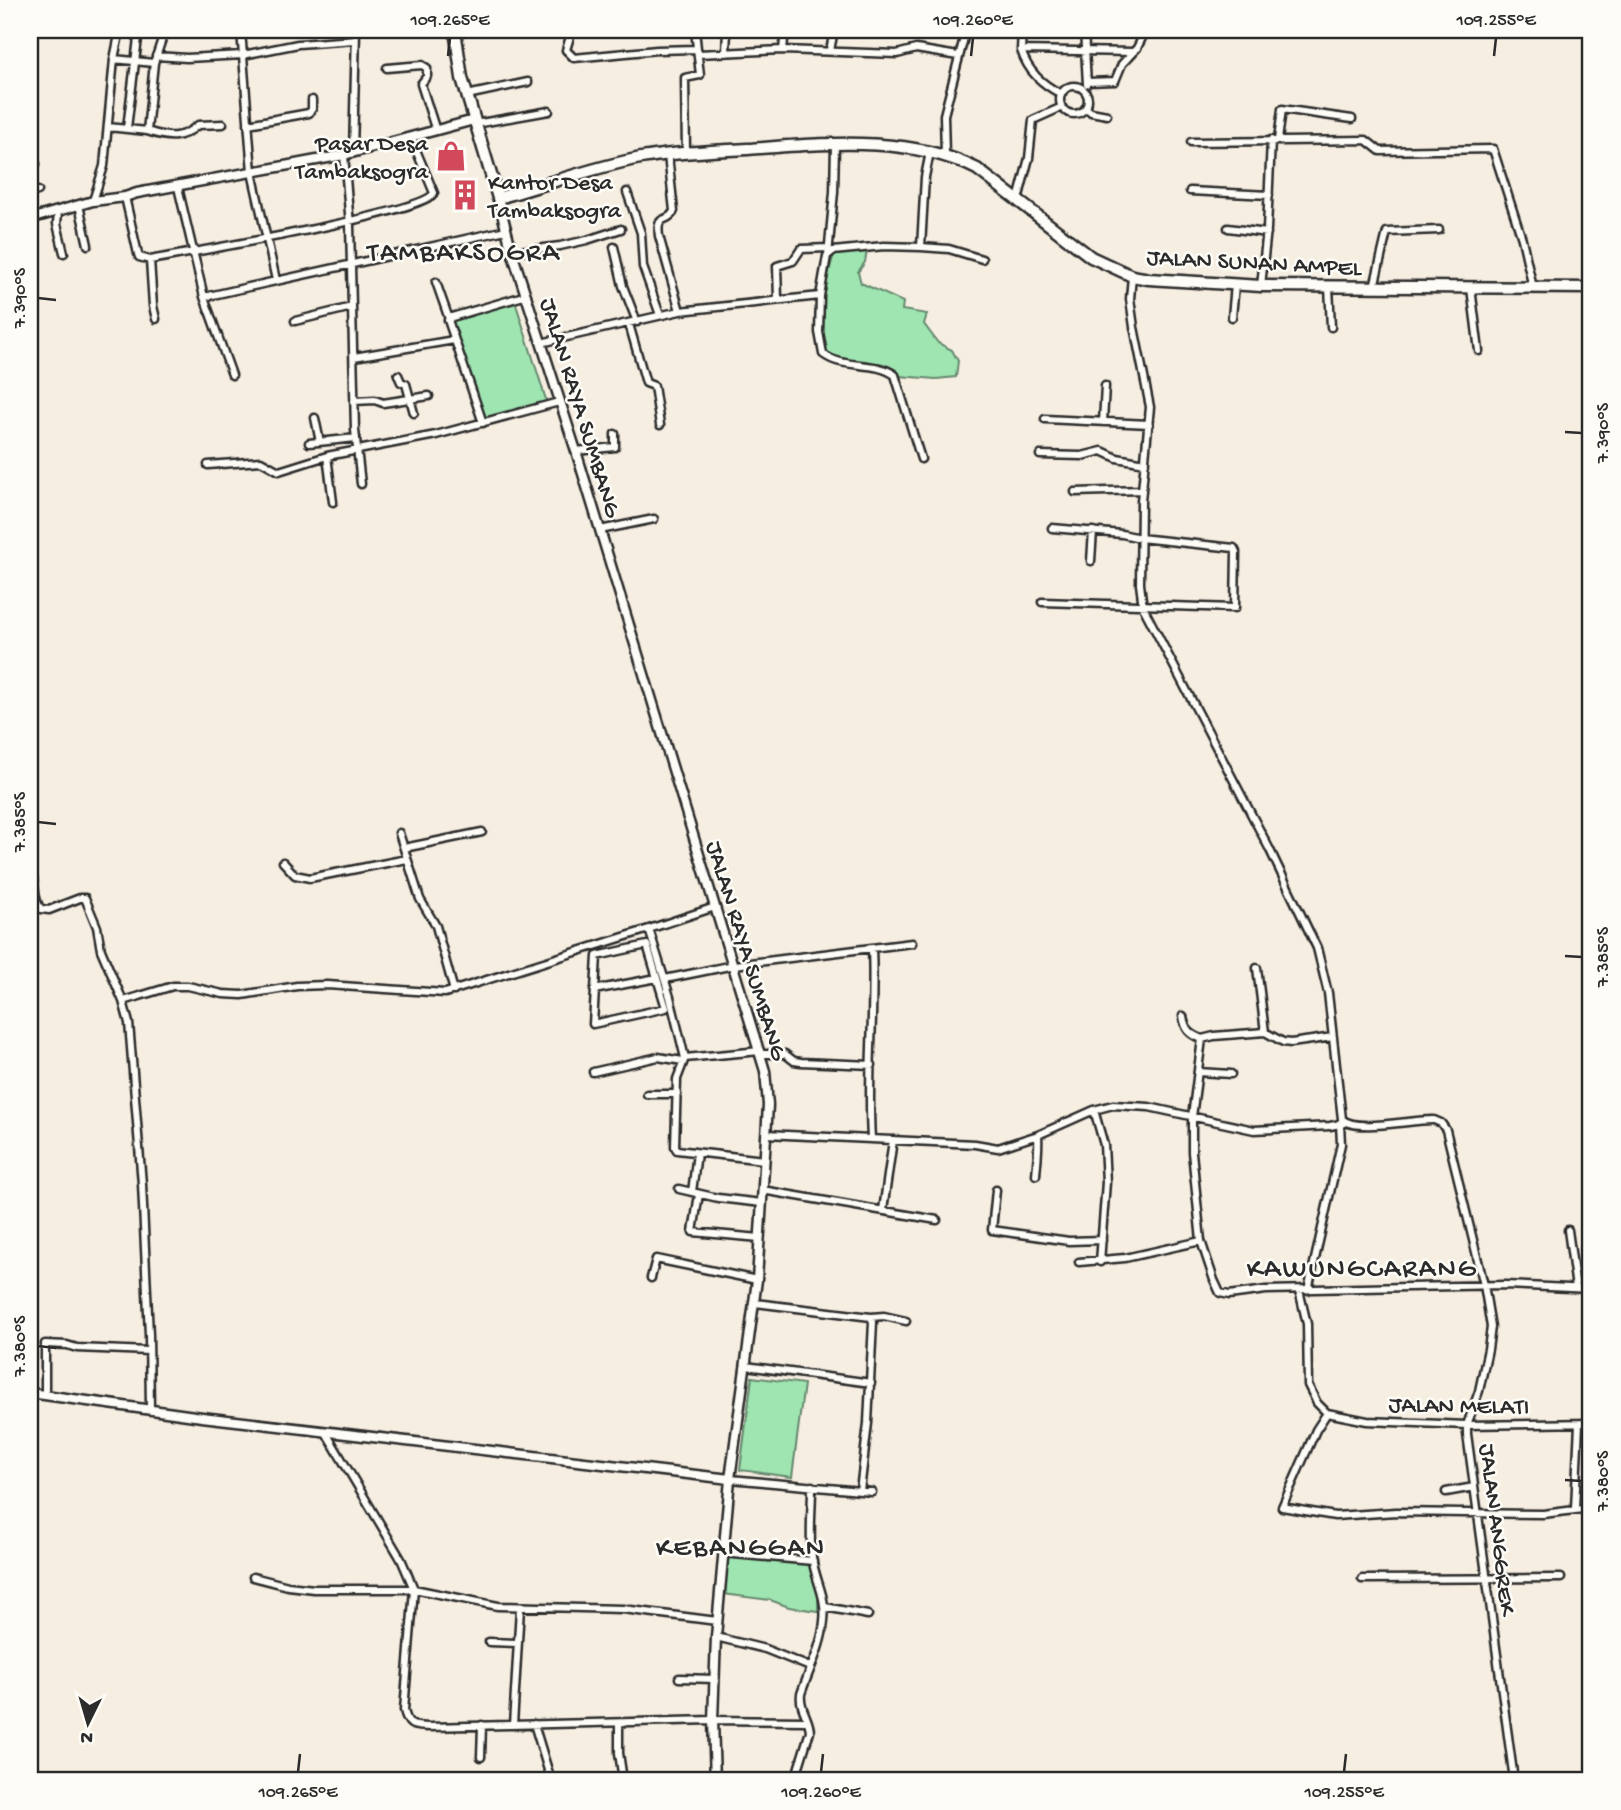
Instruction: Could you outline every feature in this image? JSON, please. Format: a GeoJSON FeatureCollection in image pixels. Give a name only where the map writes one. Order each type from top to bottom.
{"type":"FeatureCollection","features":[{"type":"Feature","properties":{"kind":"main road"},"geometry":{"type":"LineString","coordinates":[[455,30],[462,78],[498,198]]}},
{"type":"Feature","properties":{"kind":"main road","name":"JALAN SUNAN AMPEL"},"geometry":{"type":"LineString","coordinates":[[498,198],[591,171],[668,155],[835,145],[901,147],[962,161],[1091,257],[1132,276],[1261,286],[1591,288]]}},
{"type":"Feature","properties":{"kind":"street"},"geometry":{"type":"LineString","coordinates":[[93,201],[104,166],[114,59],[120,30]]}},
{"type":"Feature","properties":{"kind":"street"},"geometry":{"type":"LineString","coordinates":[[127,128],[139,30]]}},
{"type":"Feature","properties":{"kind":"street"},"geometry":{"type":"LineString","coordinates":[[147,131],[155,60],[166,30]]}},
{"type":"Feature","properties":{"kind":"street"},"geometry":{"type":"LineString","coordinates":[[241,30],[252,172],[276,280]]}},
{"type":"Feature","properties":{"kind":"street"},"geometry":{"type":"LineString","coordinates":[[356,30],[349,154],[354,401],[361,484]]}},
{"type":"Feature","properties":{"kind":"street"},"geometry":{"type":"LineString","coordinates":[[572,30],[566,50],[573,58],[657,50],[897,54],[916,49],[957,56]]}},
{"type":"Feature","properties":{"kind":"street"},"geometry":{"type":"LineString","coordinates":[[686,153],[685,78],[700,75],[695,30]]}},
{"type":"Feature","properties":{"kind":"street"},"geometry":{"type":"LineString","coordinates":[[726,53],[727,30]]}},
{"type":"Feature","properties":{"kind":"street"},"geometry":{"type":"LineString","coordinates":[[783,50],[785,30]]}},
{"type":"Feature","properties":{"kind":"street"},"geometry":{"type":"LineString","coordinates":[[830,51],[834,30]]}},
{"type":"Feature","properties":{"kind":"street"},"geometry":{"type":"LineString","coordinates":[[945,155],[944,115],[957,56],[966,30]]}},
{"type":"Feature","properties":{"kind":"street"},"geometry":{"type":"LineString","coordinates":[[1021,30],[1021,50],[1032,72],[1040,82],[1061,94]]}},
{"type":"Feature","properties":{"kind":"street"},"geometry":{"type":"LineString","coordinates":[[1084,30],[1086,108]]}},
{"type":"Feature","properties":{"kind":"street"},"geometry":{"type":"LineString","coordinates":[[1087,82],[1115,81],[1122,64],[1146,30]]}},
{"type":"Feature","properties":{"kind":"street"},"geometry":{"type":"LineString","coordinates":[[114,59],[136,62],[243,55],[298,44],[355,40]]}},
{"type":"Feature","properties":{"kind":"street"},"geometry":{"type":"LineString","coordinates":[[1021,50],[1133,52]]}},
{"type":"Feature","properties":{"kind":"street"},"geometry":{"type":"LineString","coordinates":[[387,68],[422,65],[427,68],[427,76],[421,84],[436,131]]}},
{"type":"Feature","properties":{"kind":"street"},"geometry":{"type":"LineString","coordinates":[[467,95],[528,82]]}},
{"type":"Feature","properties":{"kind":"street"},"geometry":{"type":"LineString","coordinates":[[1062,107],[1061,94],[1068,87],[1076,86],[1087,94]]}},
{"type":"Feature","properties":{"kind":"street"},"geometry":{"type":"LineString","coordinates":[[248,124],[309,113],[312,100]]}},
{"type":"Feature","properties":{"kind":"street"},"geometry":{"type":"LineString","coordinates":[[1062,107],[1074,114],[1086,108]]}},
{"type":"Feature","properties":{"kind":"street"},"geometry":{"type":"LineString","coordinates":[[1019,202],[1030,158],[1033,121],[1062,107]]}},
{"type":"Feature","properties":{"kind":"street"},"geometry":{"type":"LineString","coordinates":[[1086,108],[1091,112],[1107,115]]}},
{"type":"Feature","properties":{"kind":"street"},"geometry":{"type":"LineString","coordinates":[[1261,286],[1275,140],[1282,109],[1352,119]]}},
{"type":"Feature","properties":{"kind":"street"},"geometry":{"type":"LineString","coordinates":[[30,219],[93,201],[349,154],[474,122],[549,111]]}},
{"type":"Feature","properties":{"kind":"street"},"geometry":{"type":"LineString","coordinates":[[108,127],[177,136],[190,133],[198,125],[223,124]]}},
{"type":"Feature","properties":{"kind":"street"},"geometry":{"type":"LineString","coordinates":[[125,197],[139,257],[150,260],[266,238],[402,209],[433,196],[411,138]]}},
{"type":"Feature","properties":{"kind":"street"},"geometry":{"type":"LineString","coordinates":[[1191,142],[1366,140],[1380,151],[1493,149],[1522,239],[1533,288]]}},
{"type":"Feature","properties":{"kind":"street"},"geometry":{"type":"LineString","coordinates":[[835,145],[834,192],[820,296],[819,332],[823,354],[836,362],[882,368],[895,375],[921,459]]}},
{"type":"Feature","properties":{"kind":"street"},"geometry":{"type":"LineString","coordinates":[[921,247],[925,177],[930,152]]}},
{"type":"Feature","properties":{"kind":"street"},"geometry":{"type":"LineString","coordinates":[[668,155],[674,211],[671,216],[657,224],[680,311]]}},
{"type":"Feature","properties":{"kind":"street"},"geometry":{"type":"LineString","coordinates":[[178,187],[204,297],[232,376]]}},
{"type":"Feature","properties":{"kind":"street"},"geometry":{"type":"LineString","coordinates":[[30,193],[38,191]]}},
{"type":"Feature","properties":{"kind":"street"},"geometry":{"type":"LineString","coordinates":[[1190,191],[1269,195]]}},
{"type":"Feature","properties":{"kind":"street"},"geometry":{"type":"LineString","coordinates":[[627,192],[641,233],[643,267],[660,315]]}},
{"type":"Feature","properties":{"kind":"street","name":"JALAN RAYA SUMBANG"},"geometry":{"type":"LineString","coordinates":[[498,198],[512,252],[576,451],[765,1070],[768,1105],[758,1280],[730,1479],[717,1621],[713,1720],[715,1780]]}},
{"type":"Feature","properties":{"kind":"street"},"geometry":{"type":"LineString","coordinates":[[79,205],[88,245]]}},
{"type":"Feature","properties":{"kind":"street"},"geometry":{"type":"LineString","coordinates":[[58,211],[57,223],[64,253]]}},
{"type":"Feature","properties":{"kind":"street"},"geometry":{"type":"LineString","coordinates":[[1228,228],[1266,233]]}},
{"type":"Feature","properties":{"kind":"street"},"geometry":{"type":"LineString","coordinates":[[512,252],[560,246],[621,229]]}},
{"type":"Feature","properties":{"kind":"street"},"geometry":{"type":"LineString","coordinates":[[204,297],[506,230]]}},
{"type":"Feature","properties":{"kind":"street"},"geometry":{"type":"LineString","coordinates":[[1372,287],[1387,232],[1439,230]]}},
{"type":"Feature","properties":{"kind":"street"},"geometry":{"type":"LineString","coordinates":[[614,247],[646,383],[654,386],[660,425]]}},
{"type":"Feature","properties":{"kind":"street"},"geometry":{"type":"LineString","coordinates":[[778,299],[776,267],[793,261],[801,249],[828,252],[839,249],[921,247],[949,249],[982,259]]}},
{"type":"Feature","properties":{"kind":"street"},"geometry":{"type":"LineString","coordinates":[[150,260],[156,319]]}},
{"type":"Feature","properties":{"kind":"street"},"geometry":{"type":"LineString","coordinates":[[1132,276],[1131,307],[1148,390],[1149,424],[1140,538],[1142,605],[1269,848],[1317,947],[1326,977],[1343,1123],[1341,1144],[1308,1290]]}},
{"type":"Feature","properties":{"kind":"street"},"geometry":{"type":"LineString","coordinates":[[436,282],[483,423]]}},
{"type":"Feature","properties":{"kind":"street"},"geometry":{"type":"LineString","coordinates":[[1232,317],[1235,285]]}},
{"type":"Feature","properties":{"kind":"street"},"geometry":{"type":"LineString","coordinates":[[1329,287],[1331,327]]}},
{"type":"Feature","properties":{"kind":"street"},"geometry":{"type":"LineString","coordinates":[[1471,288],[1479,351]]}},
{"type":"Feature","properties":{"kind":"street"},"geometry":{"type":"LineString","coordinates":[[449,319],[527,295]]}},
{"type":"Feature","properties":{"kind":"street"},"geometry":{"type":"LineString","coordinates":[[541,342],[680,311],[820,296]]}},
{"type":"Feature","properties":{"kind":"street"},"geometry":{"type":"LineString","coordinates":[[295,321],[352,307]]}},
{"type":"Feature","properties":{"kind":"street"},"geometry":{"type":"LineString","coordinates":[[354,357],[454,340]]}},
{"type":"Feature","properties":{"kind":"street"},"geometry":{"type":"LineString","coordinates":[[398,375],[401,382],[406,384],[414,413]]}},
{"type":"Feature","properties":{"kind":"street"},"geometry":{"type":"LineString","coordinates":[[1102,422],[1105,386]]}},
{"type":"Feature","properties":{"kind":"street"},"geometry":{"type":"LineString","coordinates":[[354,401],[375,400],[383,403],[429,396]]}},
{"type":"Feature","properties":{"kind":"street"},"geometry":{"type":"LineString","coordinates":[[208,465],[261,461],[279,471],[327,456],[436,435],[559,402]]}},
{"type":"Feature","properties":{"kind":"street"},"geometry":{"type":"LineString","coordinates":[[315,418],[320,442]]}},
{"type":"Feature","properties":{"kind":"street"},"geometry":{"type":"LineString","coordinates":[[1045,419],[1149,424]]}},
{"type":"Feature","properties":{"kind":"street"},"geometry":{"type":"LineString","coordinates":[[576,451],[615,447],[615,434]]}},
{"type":"Feature","properties":{"kind":"street"},"geometry":{"type":"LineString","coordinates":[[309,443],[356,438]]}},
{"type":"Feature","properties":{"kind":"street"},"geometry":{"type":"LineString","coordinates":[[1040,455],[1082,456],[1102,451],[1117,458],[1145,463]]}},
{"type":"Feature","properties":{"kind":"street"},"geometry":{"type":"LineString","coordinates":[[327,456],[333,502]]}},
{"type":"Feature","properties":{"kind":"street"},"geometry":{"type":"LineString","coordinates":[[1075,492],[1142,490]]}},
{"type":"Feature","properties":{"kind":"street"},"geometry":{"type":"LineString","coordinates":[[600,530],[654,519]]}},
{"type":"Feature","properties":{"kind":"street"},"geometry":{"type":"LineString","coordinates":[[1042,602],[1234,608],[1236,552],[1231,547],[1052,528]]}},
{"type":"Feature","properties":{"kind":"street"},"geometry":{"type":"LineString","coordinates":[[1091,561],[1093,531]]}},
{"type":"Feature","properties":{"kind":"street"},"geometry":{"type":"LineString","coordinates":[[404,848],[482,832]]}},
{"type":"Feature","properties":{"kind":"street"},"geometry":{"type":"LineString","coordinates":[[399,833],[420,900],[436,926],[454,991]]}},
{"type":"Feature","properties":{"kind":"street"},"geometry":{"type":"LineString","coordinates":[[283,862],[295,875],[310,878],[407,859]]}},
{"type":"Feature","properties":{"kind":"street"},"geometry":{"type":"LineString","coordinates":[[30,869],[35,881],[37,904],[41,909],[49,910],[85,898],[97,927],[101,950],[123,1001],[129,1023],[142,1184],[150,1409]]}},
{"type":"Feature","properties":{"kind":"street"},"geometry":{"type":"LineString","coordinates":[[123,1001],[173,986],[242,995],[297,986],[327,985],[437,994],[454,991],[715,907]]}},
{"type":"Feature","properties":{"kind":"street"},"geometry":{"type":"LineString","coordinates":[[649,929],[684,1059],[677,1079],[675,1148],[764,1160]]}},
{"type":"Feature","properties":{"kind":"street"},"geometry":{"type":"LineString","coordinates":[[609,941],[612,953]]}},
{"type":"Feature","properties":{"kind":"street"},"geometry":{"type":"LineString","coordinates":[[594,990],[734,965],[912,943]]}},
{"type":"Feature","properties":{"kind":"street"},"geometry":{"type":"LineString","coordinates":[[647,945],[661,978],[666,1008],[593,1024],[597,956],[612,953],[647,945]]}},
{"type":"Feature","properties":{"kind":"street"},"geometry":{"type":"LineString","coordinates":[[871,1138],[869,1105],[872,1065],[872,948]]}},
{"type":"Feature","properties":{"kind":"street"},"geometry":{"type":"LineString","coordinates":[[1256,968],[1265,1032]]}},
{"type":"Feature","properties":{"kind":"street"},"geometry":{"type":"LineString","coordinates":[[1183,1016],[1185,1028],[1202,1039],[1265,1032],[1283,1042],[1291,1043],[1333,1037]]}},
{"type":"Feature","properties":{"kind":"street"},"geometry":{"type":"LineString","coordinates":[[1202,1039],[1192,1117],[1192,1152],[1202,1241],[1214,1280],[1222,1294],[1484,1285],[1591,1289]]}},
{"type":"Feature","properties":{"kind":"street"},"geometry":{"type":"LineString","coordinates":[[593,1072],[658,1058],[684,1059],[760,1053],[785,1054],[794,1061],[801,1062],[872,1065]]}},
{"type":"Feature","properties":{"kind":"street"},"geometry":{"type":"LineString","coordinates":[[1198,1072],[1231,1074]]}},
{"type":"Feature","properties":{"kind":"street"},"geometry":{"type":"LineString","coordinates":[[647,1094],[677,1094]]}},
{"type":"Feature","properties":{"kind":"street","name":"JALAN ANGGREK"},"geometry":{"type":"LineString","coordinates":[[766,1134],[975,1144],[998,1148],[1038,1135],[1094,1110],[1132,1104],[1254,1130],[1427,1120],[1434,1120],[1444,1126],[1484,1285],[1491,1327],[1479,1391],[1467,1425],[1485,1580],[1514,1780]]}},
{"type":"Feature","properties":{"kind":"street"},"geometry":{"type":"LineString","coordinates":[[1094,1110],[1104,1145],[1106,1168],[1100,1262]]}},
{"type":"Feature","properties":{"kind":"street"},"geometry":{"type":"LineString","coordinates":[[1036,1175],[1038,1135]]}},
{"type":"Feature","properties":{"kind":"street"},"geometry":{"type":"LineString","coordinates":[[883,1210],[893,1140]]}},
{"type":"Feature","properties":{"kind":"street"},"geometry":{"type":"LineString","coordinates":[[697,1153],[693,1232],[760,1238]]}},
{"type":"Feature","properties":{"kind":"street"},"geometry":{"type":"LineString","coordinates":[[679,1189],[762,1203]]}},
{"type":"Feature","properties":{"kind":"street"},"geometry":{"type":"LineString","coordinates":[[996,1189],[992,1230],[1069,1241],[1102,1240]]}},
{"type":"Feature","properties":{"kind":"street"},"geometry":{"type":"LineString","coordinates":[[762,1190],[937,1220]]}},
{"type":"Feature","properties":{"kind":"street"},"geometry":{"type":"LineString","coordinates":[[1568,1230],[1576,1288]]}},
{"type":"Feature","properties":{"kind":"street"},"geometry":{"type":"LineString","coordinates":[[1079,1262],[1100,1262],[1202,1241]]}},
{"type":"Feature","properties":{"kind":"street"},"geometry":{"type":"LineString","coordinates":[[651,1278],[656,1259],[758,1280]]}},
{"type":"Feature","properties":{"kind":"street"},"geometry":{"type":"LineString","coordinates":[[1299,1290],[1307,1324],[1308,1385],[1324,1410],[1282,1507],[1335,1516],[1396,1512],[1543,1514],[1591,1507]]}},
{"type":"Feature","properties":{"kind":"street"},"geometry":{"type":"LineString","coordinates":[[755,1303],[871,1317],[884,1316],[906,1321]]}},
{"type":"Feature","properties":{"kind":"street"},"geometry":{"type":"LineString","coordinates":[[860,1491],[871,1383],[871,1317]]}},
{"type":"Feature","properties":{"kind":"street"},"geometry":{"type":"LineString","coordinates":[[45,1395],[46,1344],[149,1351]]}},
{"type":"Feature","properties":{"kind":"street"},"geometry":{"type":"LineString","coordinates":[[746,1366],[871,1383]]}},
{"type":"Feature","properties":{"kind":"street"},"geometry":{"type":"LineString","coordinates":[[30,1393],[202,1417],[730,1479],[872,1492]]}},
{"type":"Feature","properties":{"kind":"street","name":"JALAN MELATI"},"geometry":{"type":"LineString","coordinates":[[1324,1410],[1367,1421],[1467,1425],[1591,1423]]}},
{"type":"Feature","properties":{"kind":"street"},"geometry":{"type":"LineString","coordinates":[[1575,1508],[1579,1424]]}},
{"type":"Feature","properties":{"kind":"street"},"geometry":{"type":"LineString","coordinates":[[325,1431],[401,1559],[414,1589],[404,1710],[406,1721],[416,1726],[430,1727],[713,1720],[807,1721]]}},
{"type":"Feature","properties":{"kind":"street"},"geometry":{"type":"LineString","coordinates":[[797,1773],[810,1731],[800,1703],[821,1641],[825,1607],[813,1561],[812,1486]]}},
{"type":"Feature","properties":{"kind":"street"},"geometry":{"type":"LineString","coordinates":[[1447,1492],[1474,1487]]}},
{"type":"Feature","properties":{"kind":"street"},"geometry":{"type":"LineString","coordinates":[[722,1553],[813,1561]]}},
{"type":"Feature","properties":{"kind":"street"},"geometry":{"type":"LineString","coordinates":[[253,1577],[314,1589],[414,1589],[498,1606],[623,1609],[717,1621]]}},
{"type":"Feature","properties":{"kind":"street"},"geometry":{"type":"LineString","coordinates":[[1362,1579],[1561,1578]]}},
{"type":"Feature","properties":{"kind":"street"},"geometry":{"type":"LineString","coordinates":[[825,1607],[868,1615]]}},
{"type":"Feature","properties":{"kind":"street"},"geometry":{"type":"LineString","coordinates":[[513,1725],[520,1608]]}},
{"type":"Feature","properties":{"kind":"street"},"geometry":{"type":"LineString","coordinates":[[716,1637],[765,1649],[810,1667]]}},
{"type":"Feature","properties":{"kind":"street"},"geometry":{"type":"LineString","coordinates":[[489,1642],[519,1643]]}},
{"type":"Feature","properties":{"kind":"street"},"geometry":{"type":"LineString","coordinates":[[679,1678],[715,1679]]}},
{"type":"Feature","properties":{"kind":"street"},"geometry":{"type":"LineString","coordinates":[[619,1723],[623,1780]]}},
{"type":"Feature","properties":{"kind":"street"},"geometry":{"type":"LineString","coordinates":[[534,1724],[551,1780]]}},
{"type":"Feature","properties":{"kind":"street"},"geometry":{"type":"LineString","coordinates":[[481,1757],[482,1725]]}},
{"type":"Feature","properties":{"kind":"green space"},"geometry":{"type":"Polygon","coordinates":[[[867,250],[865,262],[858,272],[861,283],[903,302],[902,310],[927,314],[924,324],[938,343],[952,350],[958,361],[956,377],[936,379],[899,376],[887,366],[830,357],[821,347],[822,296],[834,254],[867,250]]]}},
{"type":"Feature","properties":{"kind":"green space"},"geometry":{"type":"Polygon","coordinates":[[[515,301],[547,403],[488,418],[484,416],[452,322],[455,317],[515,301]]]}},
{"type":"Feature","properties":{"kind":"green space"},"geometry":{"type":"Polygon","coordinates":[[[752,1377],[804,1384],[792,1477],[740,1470],[752,1377]]]}},
{"type":"Feature","properties":{"kind":"green space"},"geometry":{"type":"Polygon","coordinates":[[[726,1555],[811,1564],[818,1593],[818,1611],[789,1607],[770,1600],[722,1594],[726,1555]]]}},
{"type":"Feature","properties":{"kind":"place","name":"Pasar Desa Tambaksogra"},"geometry":{"type":"Point","coordinates":[451,156]}},
{"type":"Feature","properties":{"kind":"place","name":"Kantor Desa Tambaksogra"},"geometry":{"type":"Point","coordinates":[465,195]}},
{"type":"Feature","properties":{"kind":"district","name":"TAMBAKSOGRA"},"geometry":{"type":"Point","coordinates":[464,250]}},
{"type":"Feature","properties":{"kind":"district","name":"KAWUNGCARANG"},"geometry":{"type":"Point","coordinates":[1362,1266]}},
{"type":"Feature","properties":{"kind":"district","name":"KEBANGGAN"},"geometry":{"type":"Point","coordinates":[741,1545]}}]}
